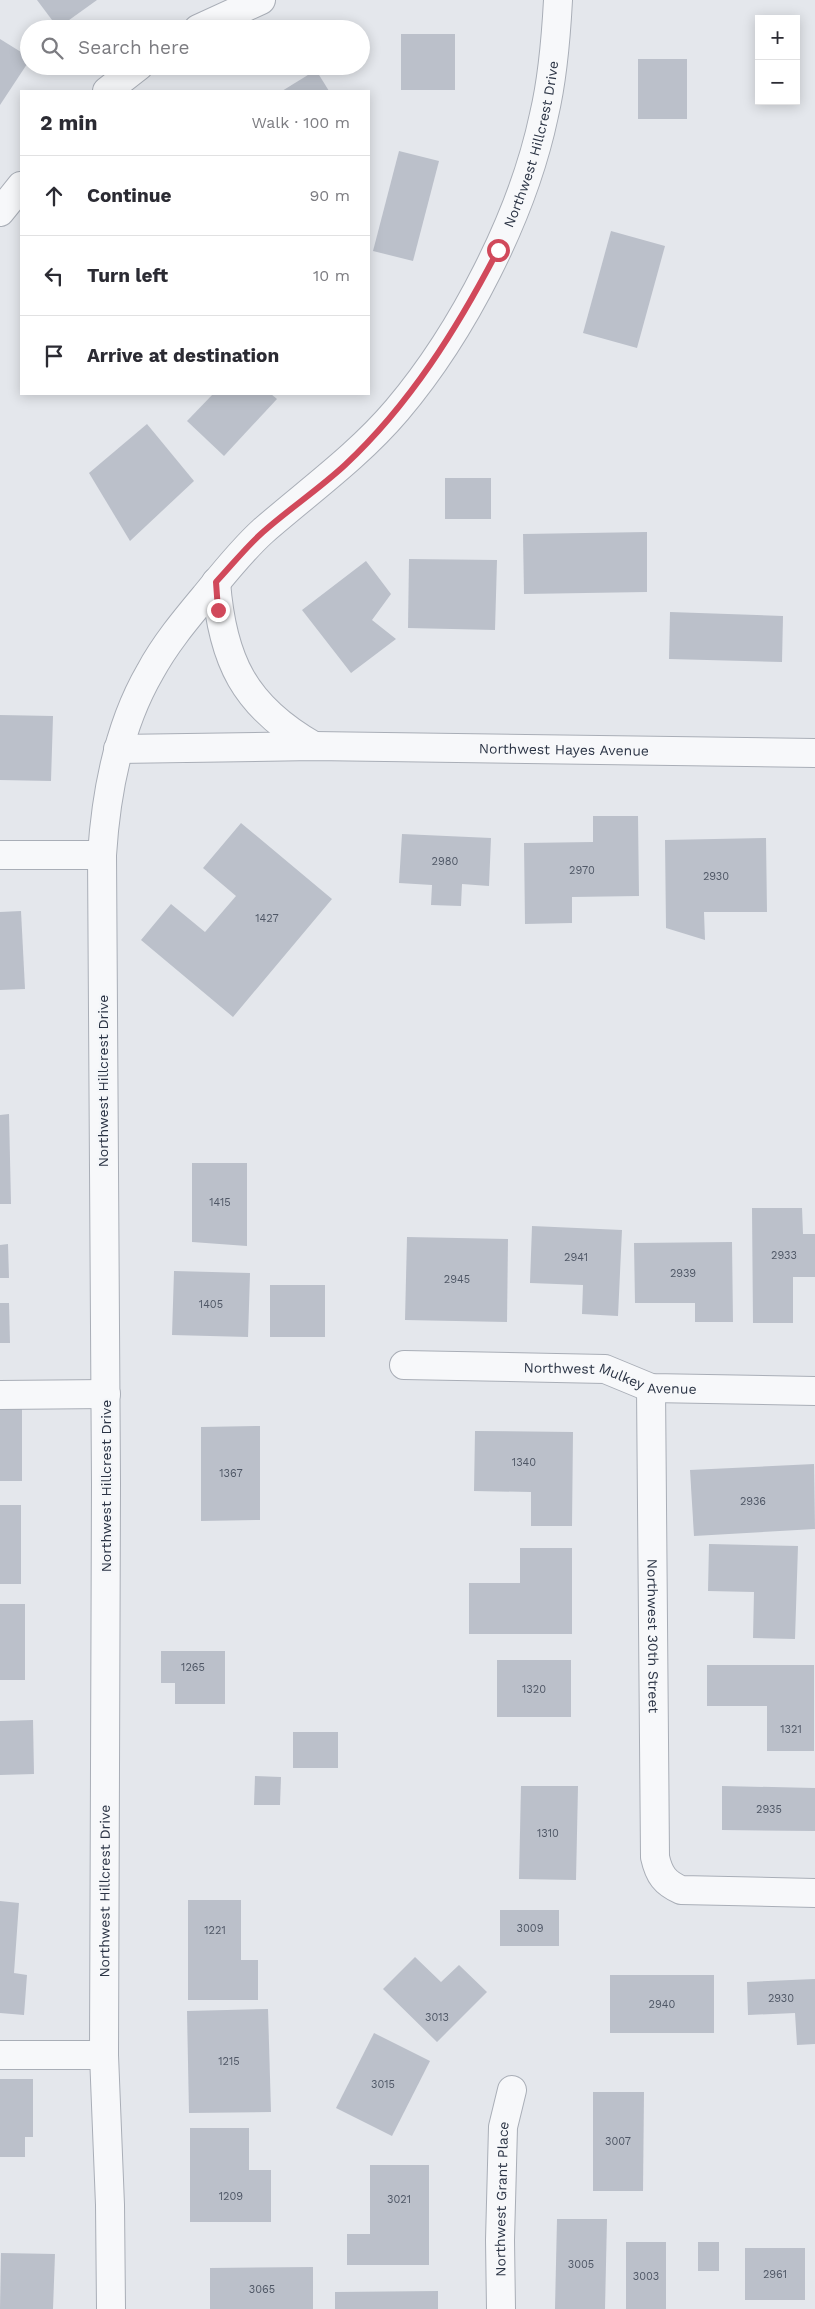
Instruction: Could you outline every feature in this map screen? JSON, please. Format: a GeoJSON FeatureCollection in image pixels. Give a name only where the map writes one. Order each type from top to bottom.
{"type":"FeatureCollection","features":[{"type":"Feature","properties":{"kind":"street"},"geometry":{"type":"LineString","coordinates":[[218,20],[261,0]]}},
{"type":"Feature","properties":{"kind":"street","name":"Northwest Hillcrest Drive"},"geometry":{"type":"LineString","coordinates":[[111,2309],[104,2055],[106,1394],[102,855],[104,818],[118,749],[132,709],[149,672],[176,630],[216,582],[261,533],[345,465],[397,410],[428,370],[472,300],[498,250],[531,165],[545,114],[556,36],[558,0]]}},
{"type":"Feature","properties":{"kind":"street"},"geometry":{"type":"LineString","coordinates":[[108,90],[127,75]]}},
{"type":"Feature","properties":{"kind":"street"},"geometry":{"type":"LineString","coordinates":[[0,212],[20,187]]}},
{"type":"Feature","properties":{"kind":"street","name":"Northwest Hayes Avenue"},"geometry":{"type":"LineString","coordinates":[[216,582],[218,610],[225,641],[236,671],[257,704],[289,732],[314,746]]}},
{"type":"Feature","properties":{"kind":"street","name":"Northwest Hayes Avenue"},"geometry":{"type":"LineString","coordinates":[[118,749],[314,746],[815,753]]}},
{"type":"Feature","properties":{"kind":"street"},"geometry":{"type":"LineString","coordinates":[[0,855],[102,855]]}},
{"type":"Feature","properties":{"kind":"street","name":"Northwest Mulkey Avenue"},"geometry":{"type":"LineString","coordinates":[[404,1365],[605,1369],[651,1388],[815,1391]]}},
{"type":"Feature","properties":{"kind":"street","name":"Northwest 30th Street"},"geometry":{"type":"LineString","coordinates":[[651,1388],[655,1857],[658,1870],[664,1881],[681,1890],[815,1893]]}},
{"type":"Feature","properties":{"kind":"street"},"geometry":{"type":"LineString","coordinates":[[0,1395],[106,1394]]}},
{"type":"Feature","properties":{"kind":"street"},"geometry":{"type":"LineString","coordinates":[[0,2056],[104,2055]]}},
{"type":"Feature","properties":{"kind":"street","name":"Northwest Grant Place"},"geometry":{"type":"LineString","coordinates":[[501,2309],[500,2240],[503,2127],[512,2090]]}},
{"type":"Feature","properties":{"kind":"building"},"geometry":{"type":"Polygon","coordinates":[[[37,0],[97,0],[69,20],[52,20],[37,0]]]}},
{"type":"Feature","properties":{"kind":"building"},"geometry":{"type":"Polygon","coordinates":[[[401,34],[455,34],[455,90],[401,90],[401,34]]]}},
{"type":"Feature","properties":{"kind":"building"},"geometry":{"type":"Polygon","coordinates":[[[0,39],[20,51],[20,75],[0,105],[0,39]]]}},
{"type":"Feature","properties":{"kind":"building"},"geometry":{"type":"Polygon","coordinates":[[[638,59],[687,59],[687,119],[638,119],[638,59]]]}},
{"type":"Feature","properties":{"kind":"building"},"geometry":{"type":"Polygon","coordinates":[[[308,75],[319,75],[328,90],[284,90],[308,75]]]}},
{"type":"Feature","properties":{"kind":"building"},"geometry":{"type":"Polygon","coordinates":[[[399,151],[439,161],[413,261],[373,251],[399,151]]]}},
{"type":"Feature","properties":{"kind":"building"},"geometry":{"type":"Polygon","coordinates":[[[611,231],[665,246],[637,348],[583,333],[611,231]]]}},
{"type":"Feature","properties":{"kind":"building"},"geometry":{"type":"Polygon","coordinates":[[[212,395],[272,395],[277,399],[224,456],[187,421],[212,395]]]}},
{"type":"Feature","properties":{"kind":"building"},"geometry":{"type":"Polygon","coordinates":[[[147,424],[194,481],[130,541],[89,473],[147,424]]]}},
{"type":"Feature","properties":{"kind":"building"},"geometry":{"type":"Polygon","coordinates":[[[445,478],[491,478],[491,519],[445,519],[445,478]]]}},
{"type":"Feature","properties":{"kind":"building"},"geometry":{"type":"Polygon","coordinates":[[[647,532],[647,592],[524,594],[523,534],[647,532]]]}},
{"type":"Feature","properties":{"kind":"building"},"geometry":{"type":"Polygon","coordinates":[[[409,559],[497,560],[495,630],[408,628],[409,559]]]}},
{"type":"Feature","properties":{"kind":"building"},"geometry":{"type":"Polygon","coordinates":[[[366,561],[391,594],[372,620],[396,639],[351,673],[302,610],[366,561]]]}},
{"type":"Feature","properties":{"kind":"building"},"geometry":{"type":"Polygon","coordinates":[[[670,612],[783,616],[782,662],[669,659],[670,612]]]}},
{"type":"Feature","properties":{"kind":"building"},"geometry":{"type":"Polygon","coordinates":[[[0,715],[53,716],[51,781],[0,780],[0,715]]]}},
{"type":"Feature","properties":{"kind":"building"},"geometry":{"type":"Polygon","coordinates":[[[593,816],[638,816],[639,896],[572,897],[572,923],[525,924],[524,843],[593,842],[593,816]]]}},
{"type":"Feature","properties":{"kind":"building"},"geometry":{"type":"Polygon","coordinates":[[[241,823],[332,899],[233,1017],[141,940],[171,904],[205,932],[236,896],[203,868],[241,823]]]}},
{"type":"Feature","properties":{"kind":"building"},"geometry":{"type":"Polygon","coordinates":[[[402,834],[491,838],[489,886],[462,884],[461,906],[431,905],[432,885],[399,883],[402,834]]]}},
{"type":"Feature","properties":{"kind":"building"},"geometry":{"type":"Polygon","coordinates":[[[766,838],[767,912],[704,912],[705,940],[666,928],[665,840],[766,838]]]}},
{"type":"Feature","properties":{"kind":"building"},"geometry":{"type":"Polygon","coordinates":[[[21,911],[25,989],[0,990],[0,912],[21,911]]]}},
{"type":"Feature","properties":{"kind":"building"},"geometry":{"type":"Polygon","coordinates":[[[9,1114],[11,1204],[0,1204],[0,1115],[9,1114]]]}},
{"type":"Feature","properties":{"kind":"building"},"geometry":{"type":"Polygon","coordinates":[[[192,1163],[247,1163],[247,1246],[192,1242],[192,1163]]]}},
{"type":"Feature","properties":{"kind":"building"},"geometry":{"type":"Polygon","coordinates":[[[752,1208],[802,1208],[803,1234],[815,1234],[815,1277],[793,1277],[793,1323],[753,1323],[752,1208]]]}},
{"type":"Feature","properties":{"kind":"building"},"geometry":{"type":"Polygon","coordinates":[[[532,1226],[622,1230],[618,1316],[582,1314],[583,1285],[530,1283],[532,1226]]]}},
{"type":"Feature","properties":{"kind":"building"},"geometry":{"type":"Polygon","coordinates":[[[407,1237],[508,1239],[507,1322],[405,1320],[407,1237]]]}},
{"type":"Feature","properties":{"kind":"building"},"geometry":{"type":"Polygon","coordinates":[[[732,1242],[733,1322],[695,1322],[695,1303],[635,1303],[634,1243],[732,1242]]]}},
{"type":"Feature","properties":{"kind":"building"},"geometry":{"type":"Polygon","coordinates":[[[8,1244],[9,1278],[0,1278],[0,1245],[8,1244]]]}},
{"type":"Feature","properties":{"kind":"building"},"geometry":{"type":"Polygon","coordinates":[[[174,1271],[250,1273],[248,1337],[172,1335],[174,1271]]]}},
{"type":"Feature","properties":{"kind":"building"},"geometry":{"type":"Polygon","coordinates":[[[270,1285],[325,1285],[325,1337],[270,1337],[270,1285]]]}},
{"type":"Feature","properties":{"kind":"building"},"geometry":{"type":"Polygon","coordinates":[[[0,1303],[9,1303],[10,1343],[0,1343],[0,1303]]]}},
{"type":"Feature","properties":{"kind":"building"},"geometry":{"type":"Polygon","coordinates":[[[0,1408],[22,1408],[22,1481],[0,1481],[0,1408]]]}},
{"type":"Feature","properties":{"kind":"building"},"geometry":{"type":"Polygon","coordinates":[[[260,1426],[260,1520],[201,1521],[201,1427],[260,1426]]]}},
{"type":"Feature","properties":{"kind":"building"},"geometry":{"type":"Polygon","coordinates":[[[475,1431],[573,1432],[572,1526],[531,1526],[531,1492],[474,1491],[475,1431]]]}},
{"type":"Feature","properties":{"kind":"building"},"geometry":{"type":"Polygon","coordinates":[[[814,1464],[815,1529],[694,1536],[690,1470],[814,1464]]]}},
{"type":"Feature","properties":{"kind":"building"},"geometry":{"type":"Polygon","coordinates":[[[0,1505],[21,1505],[21,1584],[0,1584],[0,1505]]]}},
{"type":"Feature","properties":{"kind":"building"},"geometry":{"type":"Polygon","coordinates":[[[709,1544],[798,1546],[795,1639],[753,1638],[754,1592],[708,1591],[709,1544]]]}},
{"type":"Feature","properties":{"kind":"building"},"geometry":{"type":"Polygon","coordinates":[[[520,1548],[572,1548],[572,1634],[469,1634],[469,1583],[520,1583],[520,1548]]]}},
{"type":"Feature","properties":{"kind":"building"},"geometry":{"type":"Polygon","coordinates":[[[0,1604],[25,1604],[25,1680],[0,1680],[0,1604]]]}},
{"type":"Feature","properties":{"kind":"building"},"geometry":{"type":"Polygon","coordinates":[[[161,1651],[225,1651],[225,1704],[175,1704],[175,1683],[161,1683],[161,1651]]]}},
{"type":"Feature","properties":{"kind":"building"},"geometry":{"type":"Polygon","coordinates":[[[497,1660],[571,1660],[571,1717],[497,1717],[497,1660]]]}},
{"type":"Feature","properties":{"kind":"building"},"geometry":{"type":"Polygon","coordinates":[[[707,1665],[814,1665],[814,1751],[767,1751],[767,1706],[707,1706],[707,1665]]]}},
{"type":"Feature","properties":{"kind":"building"},"geometry":{"type":"Polygon","coordinates":[[[33,1720],[34,1774],[0,1775],[0,1721],[33,1720]]]}},
{"type":"Feature","properties":{"kind":"building"},"geometry":{"type":"Polygon","coordinates":[[[293,1732],[338,1732],[338,1768],[293,1768],[293,1732]]]}},
{"type":"Feature","properties":{"kind":"building"},"geometry":{"type":"Polygon","coordinates":[[[255,1776],[281,1777],[280,1805],[254,1805],[255,1776]]]}},
{"type":"Feature","properties":{"kind":"building"},"geometry":{"type":"Polygon","coordinates":[[[521,1786],[578,1786],[576,1880],[519,1879],[521,1786]]]}},
{"type":"Feature","properties":{"kind":"building"},"geometry":{"type":"Polygon","coordinates":[[[722,1786],[815,1788],[815,1831],[722,1830],[722,1786]]]}},
{"type":"Feature","properties":{"kind":"building"},"geometry":{"type":"Polygon","coordinates":[[[188,1900],[241,1900],[241,1960],[258,1960],[258,2000],[188,2000],[188,1900]]]}},
{"type":"Feature","properties":{"kind":"building"},"geometry":{"type":"Polygon","coordinates":[[[0,1901],[19,1903],[14,1973],[27,1975],[24,2015],[0,2013],[0,1901]]]}},
{"type":"Feature","properties":{"kind":"building"},"geometry":{"type":"Polygon","coordinates":[[[500,1910],[559,1910],[559,1946],[500,1946],[500,1910]]]}},
{"type":"Feature","properties":{"kind":"building"},"geometry":{"type":"Polygon","coordinates":[[[415,1957],[441,1982],[459,1965],[487,1992],[437,2042],[383,1989],[415,1957]]]}},
{"type":"Feature","properties":{"kind":"building"},"geometry":{"type":"Polygon","coordinates":[[[610,1975],[714,1975],[714,2033],[610,2033],[610,1975]]]}},
{"type":"Feature","properties":{"kind":"building"},"geometry":{"type":"Polygon","coordinates":[[[815,1979],[815,2044],[797,2045],[795,2013],[748,2015],[747,1982],[815,1979]]]}},
{"type":"Feature","properties":{"kind":"building"},"geometry":{"type":"Polygon","coordinates":[[[268,2009],[271,2112],[189,2113],[187,2011],[268,2009]]]}},
{"type":"Feature","properties":{"kind":"building"},"geometry":{"type":"Polygon","coordinates":[[[374,2033],[430,2061],[392,2136],[336,2108],[374,2033]]]}},
{"type":"Feature","properties":{"kind":"building"},"geometry":{"type":"Polygon","coordinates":[[[0,2079],[33,2079],[33,2137],[25,2137],[25,2157],[0,2157],[0,2079]]]}},
{"type":"Feature","properties":{"kind":"building"},"geometry":{"type":"Polygon","coordinates":[[[593,2092],[644,2092],[643,2191],[593,2191],[593,2092]]]}},
{"type":"Feature","properties":{"kind":"building"},"geometry":{"type":"Polygon","coordinates":[[[190,2128],[249,2128],[249,2170],[271,2170],[271,2222],[190,2222],[190,2128]]]}},
{"type":"Feature","properties":{"kind":"building"},"geometry":{"type":"Polygon","coordinates":[[[370,2165],[429,2165],[429,2265],[347,2265],[347,2234],[370,2234],[370,2165]]]}},
{"type":"Feature","properties":{"kind":"building"},"geometry":{"type":"Polygon","coordinates":[[[557,2219],[607,2219],[605,2309],[555,2309],[557,2219]]]}},
{"type":"Feature","properties":{"kind":"building"},"geometry":{"type":"Polygon","coordinates":[[[626,2242],[666,2242],[666,2309],[626,2309],[626,2242]]]}},
{"type":"Feature","properties":{"kind":"building"},"geometry":{"type":"Polygon","coordinates":[[[698,2242],[719,2242],[719,2271],[698,2271],[698,2242]]]}},
{"type":"Feature","properties":{"kind":"building"},"geometry":{"type":"Polygon","coordinates":[[[745,2248],[805,2248],[805,2300],[745,2300],[745,2248]]]}},
{"type":"Feature","properties":{"kind":"building"},"geometry":{"type":"Polygon","coordinates":[[[1,2253],[55,2254],[53,2309],[0,2309],[1,2253]]]}},
{"type":"Feature","properties":{"kind":"building"},"geometry":{"type":"Polygon","coordinates":[[[313,2267],[313,2309],[210,2309],[210,2268],[313,2267]]]}},
{"type":"Feature","properties":{"kind":"building"},"geometry":{"type":"Polygon","coordinates":[[[438,2291],[438,2309],[335,2309],[335,2292],[438,2291]]]}},
{"type":"Feature","properties":{"kind":"route"},"geometry":{"type":"LineString","coordinates":[[218,610],[216,582],[261,533],[345,465],[397,410],[428,370],[472,300],[498,250]]}}]}
